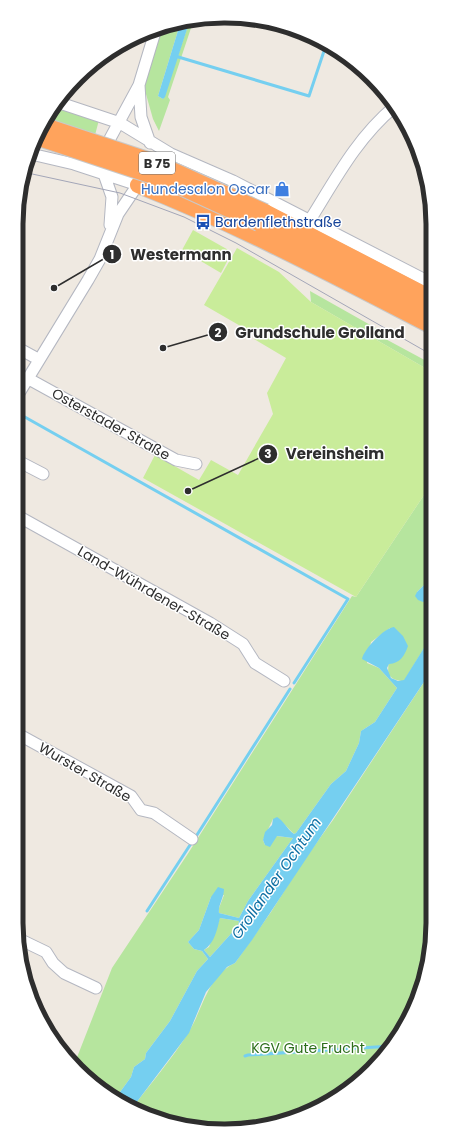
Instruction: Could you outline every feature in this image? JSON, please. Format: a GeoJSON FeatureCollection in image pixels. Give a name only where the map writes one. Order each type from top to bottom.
{"type":"FeatureCollection","features":[{"type":"Feature","properties":{"kind":"highway","name":"B 75"},"geometry":{"type":"LineString","coordinates":[[48,127],[154,162],[262,217],[426,296]]}},
{"type":"Feature","properties":{"kind":"highway","name":"B 75"},"geometry":{"type":"LineString","coordinates":[[42,139],[150,175],[262,217],[426,309]]}},
{"type":"Feature","properties":{"kind":"highway"},"geometry":{"type":"LineString","coordinates":[[138,185],[174,199],[278,247],[426,323]]}},
{"type":"Feature","properties":{"kind":"street"},"geometry":{"type":"LineString","coordinates":[[109,233],[112,197],[104,174],[106,146],[120,123],[139,85],[155,36]]}},
{"type":"Feature","properties":{"kind":"street"},"geometry":{"type":"LineString","coordinates":[[23,385],[100,260],[109,233],[125,202],[149,167],[151,156],[150,142],[141,117],[139,85]]}},
{"type":"Feature","properties":{"kind":"street"},"geometry":{"type":"LineString","coordinates":[[63,104],[120,123],[171,154],[233,181],[426,280]]}},
{"type":"Feature","properties":{"kind":"street"},"geometry":{"type":"LineString","coordinates":[[310,220],[326,191],[359,142],[390,110]]}},
{"type":"Feature","properties":{"kind":"street"},"geometry":{"type":"LineString","coordinates":[[36,155],[138,185]]}},
{"type":"Feature","properties":{"kind":"street"},"geometry":{"type":"LineString","coordinates":[[23,351],[38,359]]}},
{"type":"Feature","properties":{"kind":"street","name":"Osterstader Straße"},"geometry":{"type":"LineString","coordinates":[[27,378],[176,460],[196,464]]}},
{"type":"Feature","properties":{"kind":"street"},"geometry":{"type":"LineString","coordinates":[[23,464],[44,474]]}},
{"type":"Feature","properties":{"kind":"street","name":"Land-Wührdener-Straße"},"geometry":{"type":"LineString","coordinates":[[23,519],[210,622],[243,644],[255,663],[284,681]]}},
{"type":"Feature","properties":{"kind":"street","name":"Wurster Straße"},"geometry":{"type":"LineString","coordinates":[[23,737],[131,796],[142,810],[154,813],[192,839]]}},
{"type":"Feature","properties":{"kind":"street"},"geometry":{"type":"LineString","coordinates":[[24,941],[46,952],[53,963],[64,973],[96,988]]}},
{"type":"Feature","properties":{"kind":"green space"},"geometry":{"type":"Polygon","coordinates":[[[192,26],[168,97],[170,100],[159,131],[153,119],[144,87],[160,34],[179,28],[158,96],[163,99],[188,27],[192,26]]]}},
{"type":"Feature","properties":{"kind":"green space"},"geometry":{"type":"Polygon","coordinates":[[[61,108],[99,120],[95,135],[51,122],[61,108]]]}},
{"type":"Feature","properties":{"kind":"green space"},"geometry":{"type":"Polygon","coordinates":[[[193,230],[232,252],[221,273],[182,250],[193,230]]]}},
{"type":"Feature","properties":{"kind":"green space"},"geometry":{"type":"Polygon","coordinates":[[[237,248],[279,272],[311,302],[426,369],[426,492],[356,597],[143,478],[155,455],[199,480],[211,460],[238,475],[273,414],[267,393],[286,358],[254,339],[256,335],[204,305],[237,248]]]}},
{"type":"Feature","properties":{"kind":"green space"},"geometry":{"type":"Polygon","coordinates":[[[310,291],[381,331],[380,336],[426,361],[426,369],[311,302],[310,291]]]}},
{"type":"Feature","properties":{"kind":"green space"},"geometry":{"type":"Polygon","coordinates":[[[426,492],[426,583],[417,592],[426,593],[426,645],[404,681],[399,681],[388,674],[390,628],[371,642],[367,663],[379,668],[397,688],[375,722],[361,731],[359,743],[346,771],[331,784],[296,833],[294,834],[284,824],[273,819],[263,840],[265,845],[276,836],[293,838],[248,901],[239,918],[219,913],[219,908],[224,895],[211,897],[199,930],[188,942],[194,949],[202,951],[208,959],[197,971],[170,1021],[146,1053],[145,1059],[134,1067],[131,1077],[119,1094],[92,1074],[76,1059],[112,968],[189,852],[352,596],[356,597],[426,492]]]}},
{"type":"Feature","properties":{"kind":"green space","name":"KGV Gute Frucht"},"geometry":{"type":"Polygon","coordinates":[[[426,679],[426,936],[419,975],[411,1000],[392,1034],[367,1065],[336,1090],[302,1109],[277,1117],[238,1124],[211,1124],[172,1117],[147,1109],[136,1103],[182,1043],[218,976],[235,963],[271,912],[302,863],[333,820],[426,679]]]}},
{"type":"Feature","properties":{"kind":"green space"},"geometry":{"type":"Polygon","coordinates":[[[220,918],[239,921],[238,926],[210,957],[204,950],[209,947],[220,918]]]}},
{"type":"Feature","properties":{"kind":"water"},"geometry":{"type":"Polygon","coordinates":[[[188,27],[165,97],[163,99],[158,96],[179,28],[188,27]]]}},
{"type":"Feature","properties":{"kind":"water"},"geometry":{"type":"Polygon","coordinates":[[[426,583],[426,600],[423,602],[418,600],[415,596],[426,583]]]}},
{"type":"Feature","properties":{"kind":"water","name":"Grollander Ochtum"},"geometry":{"type":"Polygon","coordinates":[[[394,627],[403,636],[408,646],[399,661],[389,664],[387,668],[391,678],[398,681],[404,680],[426,645],[426,679],[252,940],[235,963],[227,967],[206,992],[189,1033],[135,1103],[119,1094],[131,1077],[134,1067],[145,1059],[146,1053],[170,1021],[197,971],[208,959],[202,951],[194,949],[188,942],[199,930],[211,897],[218,887],[224,889],[219,907],[219,913],[239,918],[248,901],[293,838],[277,836],[270,847],[265,845],[263,840],[265,832],[272,825],[273,819],[277,817],[294,834],[296,833],[331,784],[346,771],[359,743],[361,731],[375,722],[397,688],[379,668],[362,659],[366,650],[385,631],[394,627]],[[220,918],[217,931],[211,944],[204,950],[210,957],[238,926],[239,921],[220,918]]]}},
{"type":"Feature","properties":{"kind":"waterway"},"geometry":{"type":"LineString","coordinates":[[175,56],[309,96],[324,50]]}},
{"type":"Feature","properties":{"kind":"waterway"},"geometry":{"type":"LineString","coordinates":[[23,416],[348,599],[294,683]]}},
{"type":"Feature","properties":{"kind":"waterway"},"geometry":{"type":"LineString","coordinates":[[195,838],[290,689]]}},
{"type":"Feature","properties":{"kind":"waterway"},"geometry":{"type":"LineString","coordinates":[[147,911],[192,842]]}},
{"type":"Feature","properties":{"kind":"waterway"},"geometry":{"type":"LineString","coordinates":[[245,1056],[383,1047]]}},
{"type":"Feature","properties":{"kind":"tram line"},"geometry":{"type":"LineString","coordinates":[[30,173],[120,193],[184,217],[236,243],[426,352]]}},
{"type":"Feature","properties":{"kind":"place","name":"Hundesalon Oscar"},"geometry":{"type":"Point","coordinates":[282,189]}},
{"type":"Feature","properties":{"kind":"place","name":"Bardenflethstraße"},"geometry":{"type":"Point","coordinates":[203,222]}},
{"type":"Feature","properties":{"kind":"place","name":"Westermann"},"geometry":{"type":"Point","coordinates":[54,288]}},
{"type":"Feature","properties":{"kind":"place","name":"Grundschule Grolland"},"geometry":{"type":"Point","coordinates":[163,348]}},
{"type":"Feature","properties":{"kind":"place","name":"Vereinsheim"},"geometry":{"type":"Point","coordinates":[188,491]}}]}
